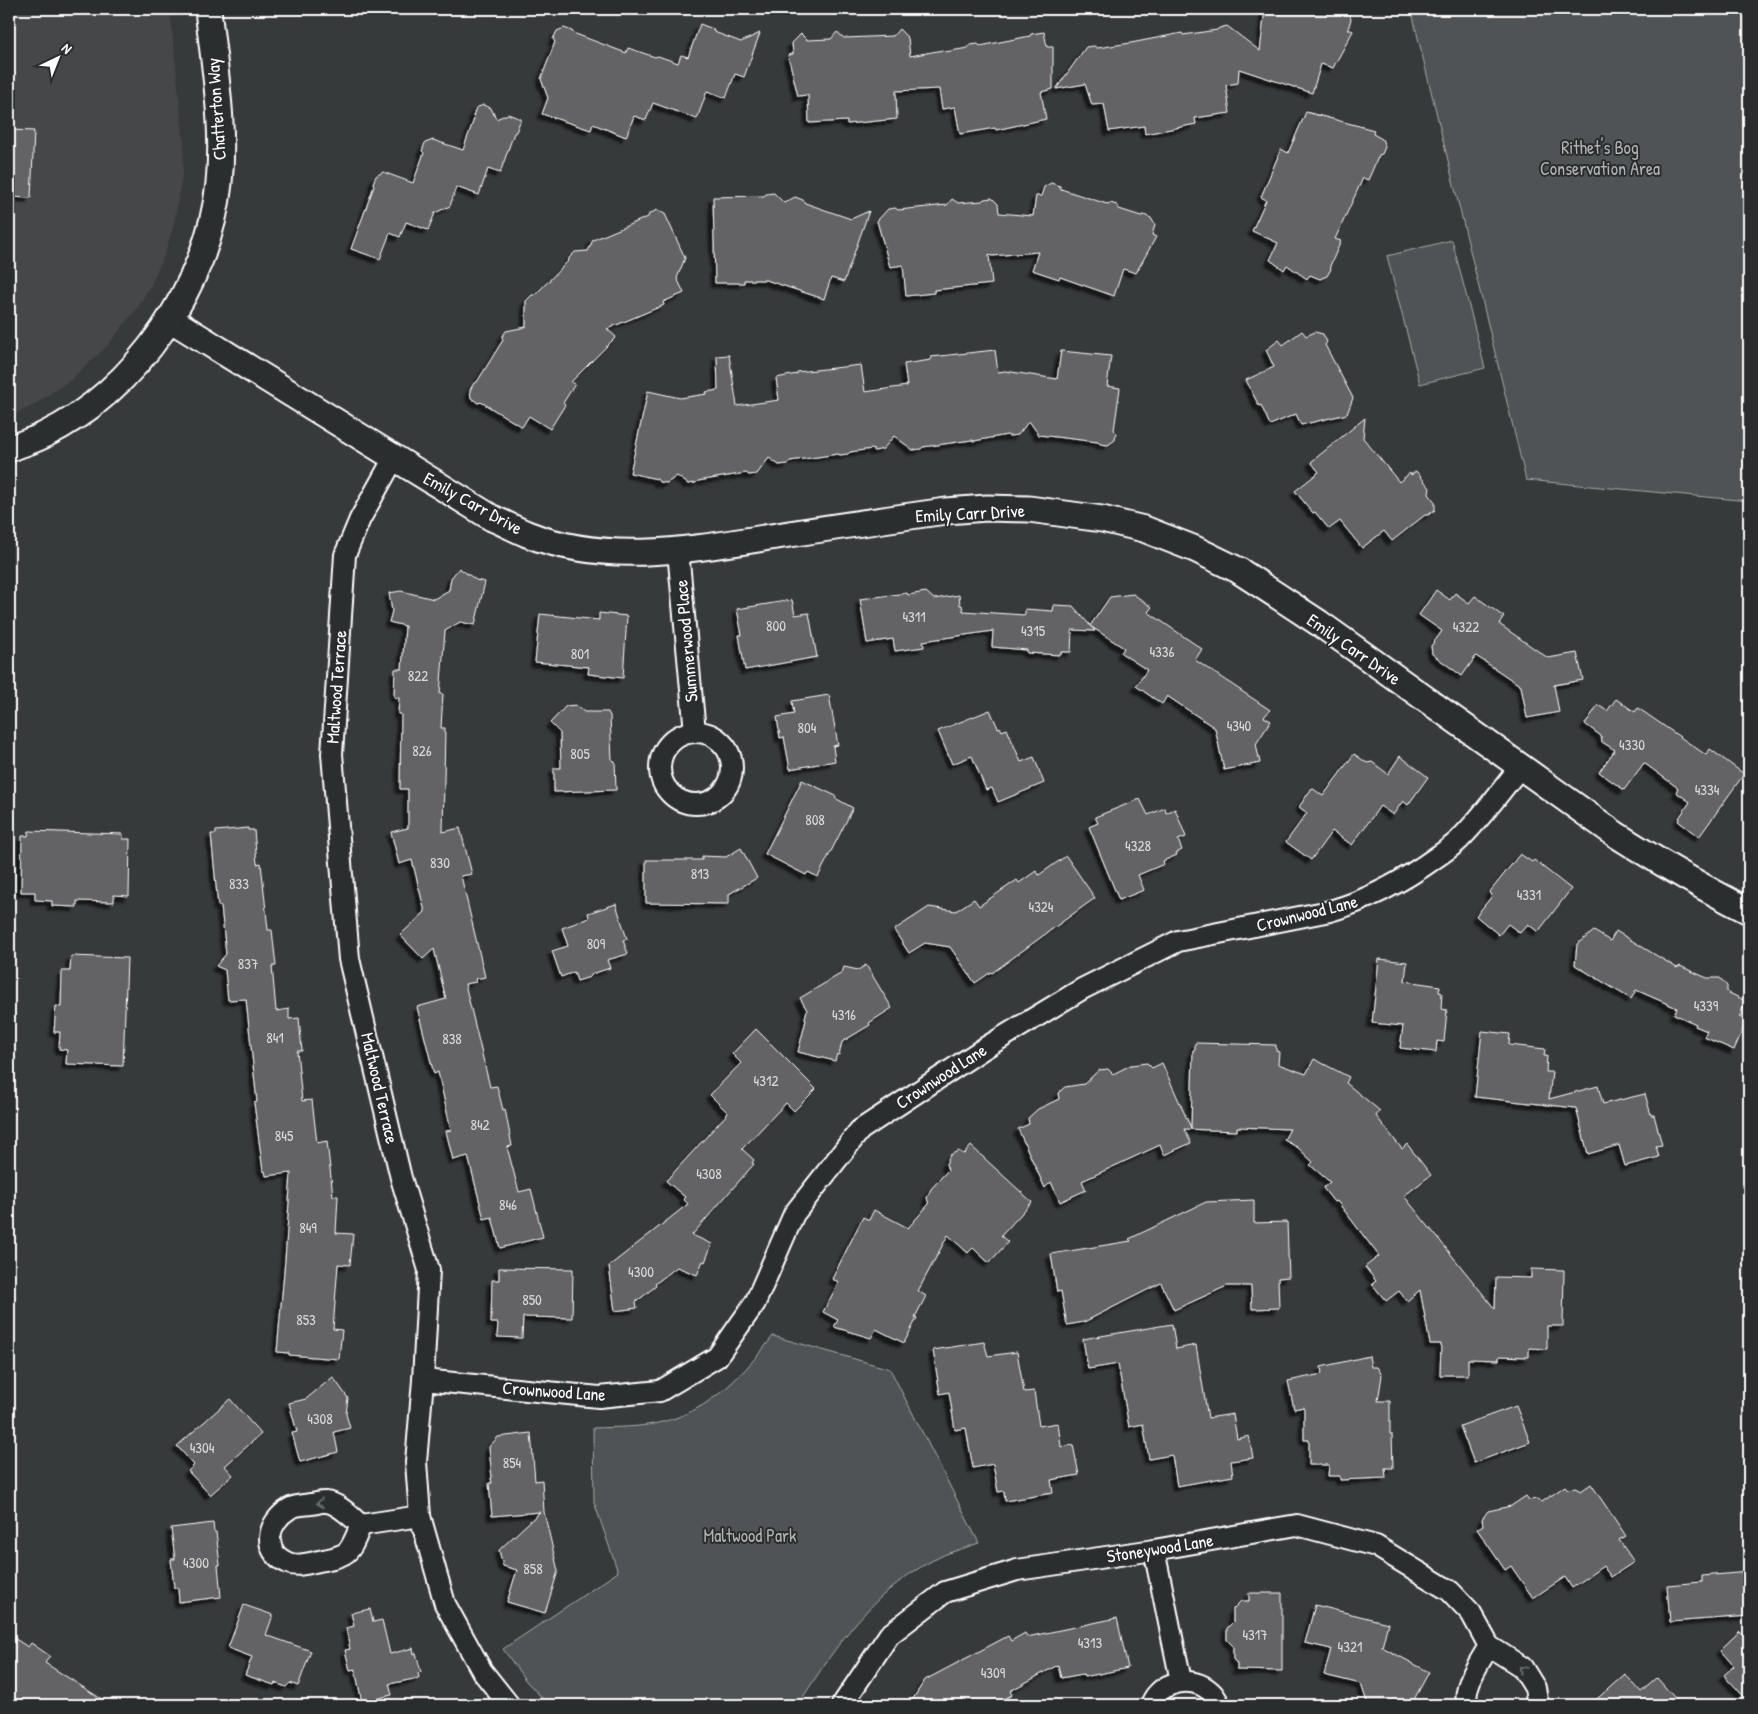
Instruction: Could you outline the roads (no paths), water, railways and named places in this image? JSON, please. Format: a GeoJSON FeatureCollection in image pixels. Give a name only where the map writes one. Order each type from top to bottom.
{"type":"FeatureCollection","features":[{"type":"Feature","properties":{"kind":"street","name":"Chatterton Way"},"geometry":{"type":"LineString","coordinates":[[9,449],[44,435],[83,412],[121,380],[151,346],[170,319],[192,280],[210,232],[219,184],[221,135],[208,9]]}},
{"type":"Feature","properties":{"kind":"street","name":"Emily Carr Drive"},"geometry":{"type":"LineString","coordinates":[[170,319],[492,518],[528,534],[561,544],[623,553],[678,551],[946,511],[1029,509],[1065,513],[1120,523],[1195,549],[1238,570],[1318,623],[1656,861],[1749,911]]}},
{"type":"Feature","properties":{"kind":"street","name":"Maltwood Terrace"},"geometry":{"type":"LineString","coordinates":[[394,458],[360,519],[345,555],[332,754],[349,959],[401,1178],[429,1270],[416,1462],[420,1516],[446,1604],[482,1671],[509,1705]]}},
{"type":"Feature","properties":{"kind":"street","name":"Summerwood Place"},"geometry":{"type":"LineString","coordinates":[[678,551],[695,732]]}},
{"type":"Feature","properties":{"kind":"street","name":"Crownwood Lane"},"geometry":{"type":"LineString","coordinates":[[423,1380],[599,1397],[660,1391],[717,1357],[755,1303],[794,1214],[860,1130],[983,1049],[1074,994],[1178,941],[1330,911],[1355,904],[1382,891],[1424,866],[1458,840],[1490,806],[1520,767]]}},
{"type":"Feature","properties":{"kind":"street"},"geometry":{"type":"LineString","coordinates":[[361,1525],[420,1516]]}},
{"type":"Feature","properties":{"kind":"street","name":"Stoneywood Lane"},"geometry":{"type":"LineString","coordinates":[[842,1705],[889,1635],[945,1592],[1017,1570],[1154,1550],[1297,1524],[1376,1546],[1450,1591],[1471,1613],[1489,1646],[1522,1667],[1535,1688],[1538,1705]]}},
{"type":"Feature","properties":{"kind":"street"},"geometry":{"type":"LineString","coordinates":[[1154,1550],[1180,1681]]}},
{"type":"Feature","properties":{"kind":"street"},"geometry":{"type":"LineString","coordinates":[[1467,1705],[1465,1697],[1472,1677],[1489,1646]]}},
{"type":"Feature","properties":{"kind":"street"},"geometry":{"type":"LineString","coordinates":[[1152,1705],[1154,1699],[1165,1687],[1180,1681],[1197,1683],[1211,1691],[1220,1705]]}},
{"type":"Feature","properties":{"kind":"park label","name":"Rithet's Bog Conservation Area"},"geometry":{"type":"Point","coordinates":[1600,157]}},
{"type":"Feature","properties":{"kind":"park label","name":"Maltwood Park"},"geometry":{"type":"Point","coordinates":[750,1535]}}]}
